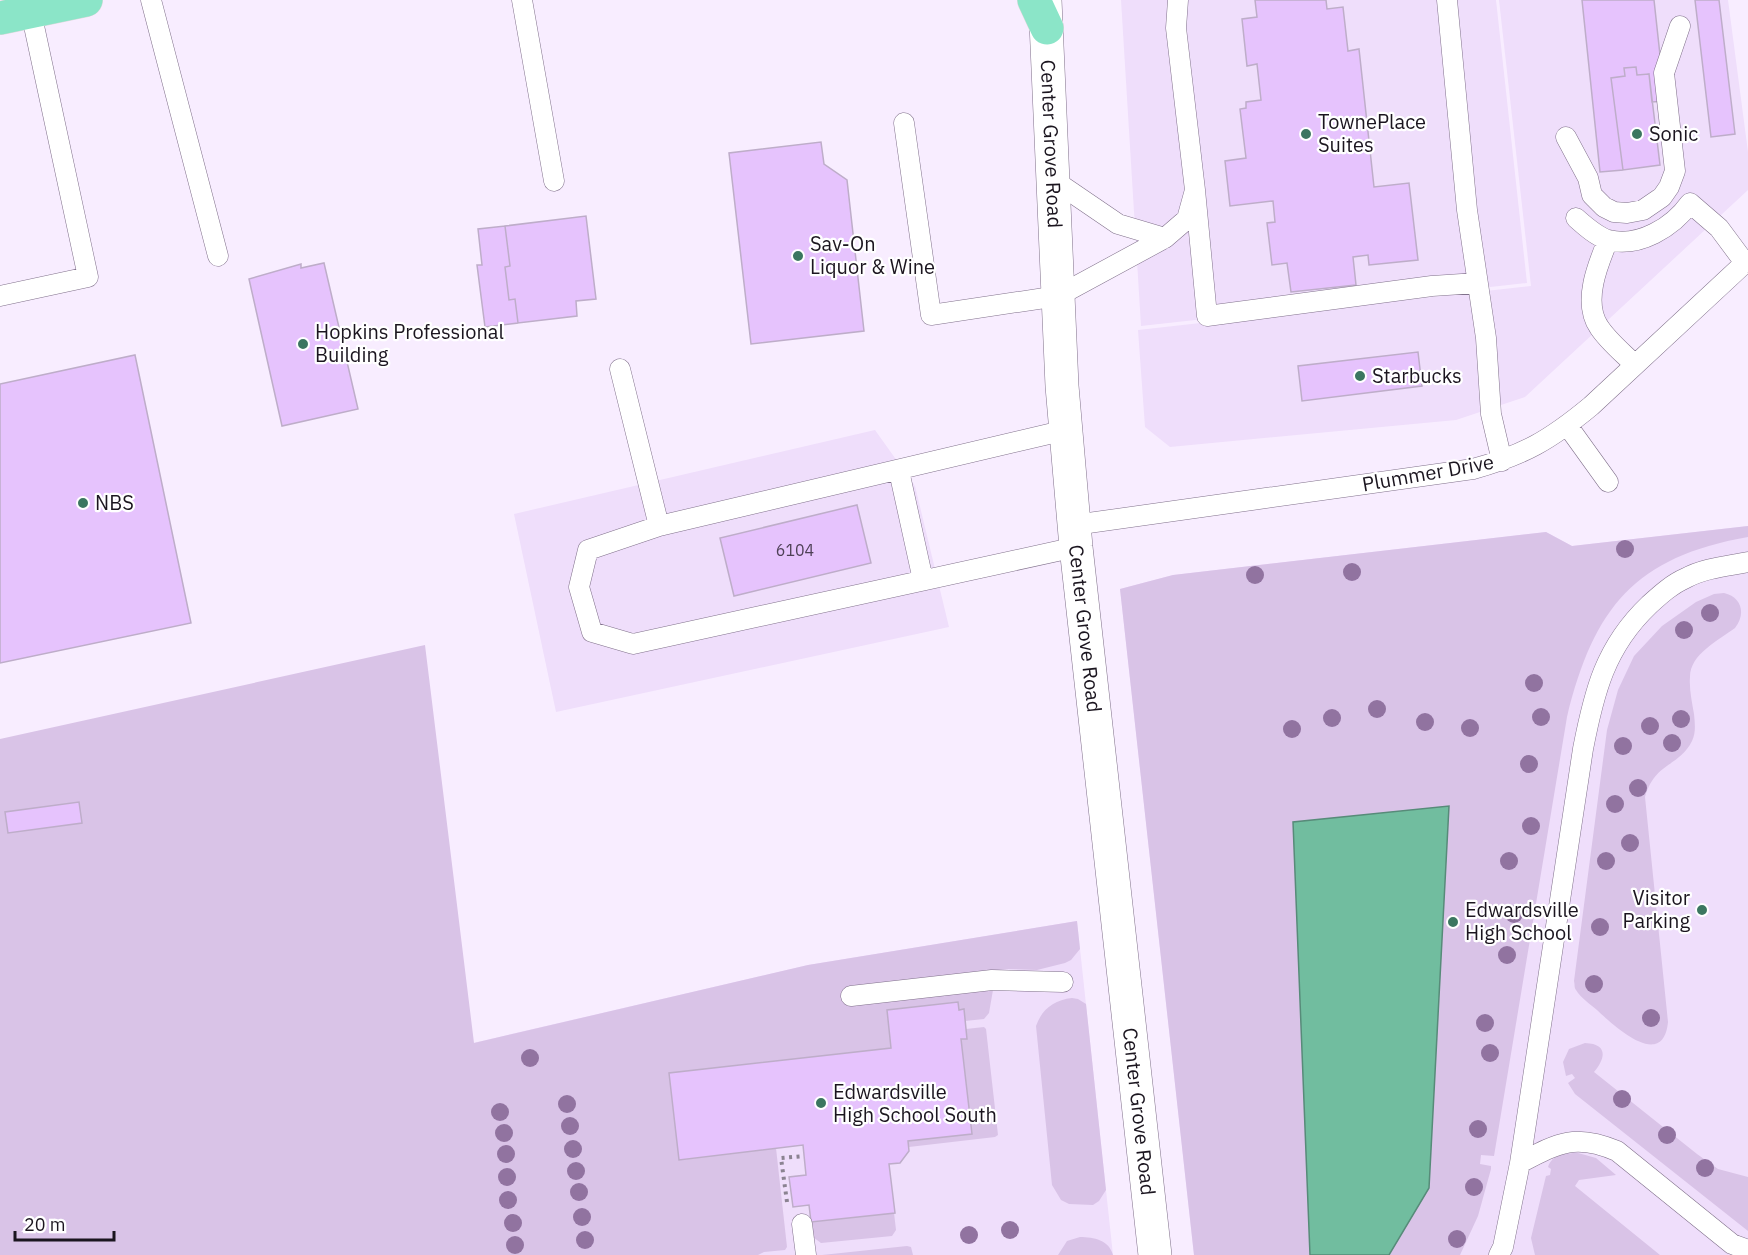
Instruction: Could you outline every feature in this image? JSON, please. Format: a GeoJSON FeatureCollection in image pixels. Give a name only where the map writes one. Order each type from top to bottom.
{"type":"FeatureCollection","features":[{"type":"Feature","properties":{"kind":"main road"},"geometry":{"type":"LineString","coordinates":[[0,18],[86,0]]}},
{"type":"Feature","properties":{"kind":"street","name":"Center Grove Road"},"geometry":{"type":"LineString","coordinates":[[1042,9],[1066,430],[1075,536],[1155,1255]]}},
{"type":"Feature","properties":{"kind":"lane"},"geometry":{"type":"LineString","coordinates":[[151,0],[218,256]]}},
{"type":"Feature","properties":{"kind":"lane"},"geometry":{"type":"LineString","coordinates":[[522,0],[554,181]]}},
{"type":"Feature","properties":{"kind":"lane"},"geometry":{"type":"LineString","coordinates":[[1178,0],[1176,28],[1207,316],[1432,286],[1477,283]]}},
{"type":"Feature","properties":{"kind":"lane"},"geometry":{"type":"LineString","coordinates":[[1447,0],[1467,210],[1486,338],[1491,414],[1502,461]]}},
{"type":"Feature","properties":{"kind":"lane"},"geometry":{"type":"LineString","coordinates":[[0,296],[88,277],[31,12]]}},
{"type":"Feature","properties":{"kind":"lane"},"geometry":{"type":"LineString","coordinates":[[1566,137],[1588,178],[1592,195],[1609,210],[1627,213],[1638,211],[1652,205],[1662,197],[1675,171],[1664,73],[1680,26]]}},
{"type":"Feature","properties":{"kind":"lane"},"geometry":{"type":"LineString","coordinates":[[904,123],[931,315],[1058,296],[1165,238],[1187,219],[1195,190]]}},
{"type":"Feature","properties":{"kind":"lane"},"geometry":{"type":"LineString","coordinates":[[1052,179],[1118,224],[1165,238]]}},
{"type":"Feature","properties":{"kind":"lane"},"geometry":{"type":"LineString","coordinates":[[1576,218],[1608,240],[1643,239],[1680,217],[1690,203],[1719,228],[1746,262]]}},
{"type":"Feature","properties":{"kind":"lane"},"geometry":{"type":"LineString","coordinates":[[1608,240],[1596,270],[1593,311],[1598,327],[1635,365]]}},
{"type":"Feature","properties":{"kind":"lane","name":"Plummer Drive"},"geometry":{"type":"LineString","coordinates":[[659,526],[588,550],[579,587],[592,632],[633,644],[923,580],[1075,536],[1473,469],[1502,461],[1536,446],[1568,425],[1746,262]]}},
{"type":"Feature","properties":{"kind":"lane"},"geometry":{"type":"LineString","coordinates":[[620,369],[659,526],[1066,430]]}},
{"type":"Feature","properties":{"kind":"lane"},"geometry":{"type":"LineString","coordinates":[[1568,425],[1608,482]]}},
{"type":"Feature","properties":{"kind":"lane"},"geometry":{"type":"LineString","coordinates":[[899,471],[923,580]]}},
{"type":"Feature","properties":{"kind":"lane"},"geometry":{"type":"LineString","coordinates":[[1499,1255],[1503,1247],[1520,1163],[1583,749],[1593,699],[1600,679],[1616,643],[1641,612],[1669,588],[1700,572],[1748,562]]}},
{"type":"Feature","properties":{"kind":"lane"},"geometry":{"type":"LineString","coordinates":[[850,996],[992,980],[1063,982]]}},
{"type":"Feature","properties":{"kind":"lane"},"geometry":{"type":"LineString","coordinates":[[1520,1163],[1552,1146],[1569,1142],[1589,1141],[1604,1145],[1617,1151],[1732,1244],[1748,1250]]}},
{"type":"Feature","properties":{"kind":"lane"},"geometry":{"type":"LineString","coordinates":[[802,1224],[806,1255]]}},
{"type":"Feature","properties":{"kind":"shaded area"},"geometry":{"type":"Polygon","coordinates":[[[1121,0],[1496,0],[1527,283],[1141,326],[1121,0]]]}},
{"type":"Feature","properties":{"kind":"shaded area"},"geometry":{"type":"Polygon","coordinates":[[[1499,0],[1728,0],[1748,152],[1748,190],[1525,397],[1456,420],[1170,447],[1145,427],[1138,330],[1531,286],[1499,0]]]}},
{"type":"Feature","properties":{"kind":"shaded area"},"geometry":{"type":"Polygon","coordinates":[[[875,430],[915,486],[949,627],[556,712],[514,514],[875,430]]]}},
{"type":"Feature","properties":{"kind":"shaded area","name":"Edwardsville High School"},"geometry":{"type":"Polygon","coordinates":[[[1748,526],[1748,1255],[1194,1255],[1120,589],[1173,575],[1546,532],[1572,546],[1748,526]]]}},
{"type":"Feature","properties":{"kind":"shaded area","name":"Edwardsville High School"},"geometry":{"type":"Polygon","coordinates":[[[1748,526],[1748,537],[1709,546],[1676,558],[1648,574],[1625,593],[1606,617],[1591,645],[1567,717],[1494,1156],[1481,1155],[1480,1164],[1491,1166],[1491,1169],[1478,1216],[1460,1255],[1194,1255],[1120,589],[1173,575],[1546,532],[1572,546],[1748,526]]]}},
{"type":"Feature","properties":{"kind":"shaded area"},"geometry":{"type":"Polygon","coordinates":[[[1724,593],[1738,602],[1741,612],[1738,623],[1735,628],[1706,648],[1695,661],[1691,669],[1690,682],[1695,721],[1693,738],[1681,756],[1655,777],[1645,797],[1668,1022],[1664,1036],[1657,1043],[1648,1044],[1625,1034],[1614,1025],[1578,993],[1574,981],[1607,730],[1618,690],[1634,656],[1662,626],[1696,602],[1714,594],[1724,593]]]}},
{"type":"Feature","properties":{"kind":"shaded area"},"geometry":{"type":"Polygon","coordinates":[[[425,645],[474,1043],[808,965],[1077,921],[1080,949],[1071,960],[1065,963],[1037,970],[1007,969],[846,987],[849,1005],[993,990],[989,1013],[984,1019],[965,1021],[964,1009],[959,1010],[957,1002],[887,1010],[891,1048],[669,1073],[680,1160],[776,1148],[787,1247],[785,1250],[764,1252],[758,1255],[0,1255],[0,739],[425,645]]]}},
{"type":"Feature","properties":{"kind":"shaded area"},"geometry":{"type":"Polygon","coordinates":[[[1449,806],[1429,1188],[1389,1255],[1310,1255],[1293,822],[1449,806]]]}},
{"type":"Feature","properties":{"kind":"shaded area"},"geometry":{"type":"Polygon","coordinates":[[[1077,921],[1113,1255],[495,1255],[473,1043],[808,965],[1077,921]]]}},
{"type":"Feature","properties":{"kind":"shaded area"},"geometry":{"type":"Polygon","coordinates":[[[1072,998],[1086,1004],[1106,1190],[1099,1201],[1093,1205],[1069,1204],[1061,1200],[1052,1185],[1036,1026],[1050,1006],[1072,998]]]}},
{"type":"Feature","properties":{"kind":"shaded area"},"geometry":{"type":"Polygon","coordinates":[[[984,1027],[998,1135],[909,1147],[908,1141],[972,1134],[961,1039],[967,1038],[966,1029],[984,1027]]]}},
{"type":"Feature","properties":{"kind":"shaded area"},"geometry":{"type":"Polygon","coordinates":[[[1585,1043],[1598,1046],[1603,1053],[1601,1062],[1594,1072],[1718,1169],[1748,1177],[1748,1231],[1575,1094],[1568,1083],[1575,1078],[1572,1074],[1566,1076],[1563,1062],[1569,1049],[1585,1043]]]}},
{"type":"Feature","properties":{"kind":"shaded area"},"geometry":{"type":"Polygon","coordinates":[[[1578,1153],[1596,1158],[1616,1175],[1579,1180],[1575,1186],[1660,1255],[1535,1255],[1531,1238],[1546,1176],[1550,1175],[1551,1169],[1548,1167],[1556,1157],[1578,1153]]]}},
{"type":"Feature","properties":{"kind":"shaded area"},"geometry":{"type":"Polygon","coordinates":[[[894,1213],[896,1230],[892,1236],[821,1243],[813,1237],[811,1222],[894,1213]]]}},
{"type":"Feature","properties":{"kind":"shaded area"},"geometry":{"type":"Polygon","coordinates":[[[1080,1237],[1100,1240],[1108,1246],[1113,1255],[1058,1255],[1067,1241],[1080,1237]]]}},
{"type":"Feature","properties":{"kind":"shaded area"},"geometry":{"type":"Polygon","coordinates":[[[911,1247],[913,1255],[822,1255],[911,1247]]]}},
{"type":"Feature","properties":{"kind":"building","name":"TownePlace Suites"},"geometry":{"type":"Polygon","coordinates":[[[1255,0],[1326,0],[1327,9],[1343,7],[1348,51],[1359,49],[1374,187],[1409,183],[1418,260],[1369,265],[1368,255],[1353,257],[1356,285],[1291,292],[1287,263],[1272,265],[1267,223],[1275,222],[1273,201],[1230,206],[1225,161],[1246,158],[1240,109],[1246,108],[1246,102],[1261,100],[1257,64],[1247,66],[1242,19],[1257,17],[1255,0]]]}},
{"type":"Feature","properties":{"kind":"building"},"geometry":{"type":"Polygon","coordinates":[[[1582,0],[1654,0],[1665,101],[1652,102],[1649,74],[1637,75],[1636,67],[1624,68],[1625,76],[1611,78],[1623,170],[1600,172],[1582,0]]]}},
{"type":"Feature","properties":{"kind":"building"},"geometry":{"type":"Polygon","coordinates":[[[1695,0],[1719,0],[1735,134],[1711,137],[1695,0]]]}},
{"type":"Feature","properties":{"kind":"building","name":"Sonic"},"geometry":{"type":"Polygon","coordinates":[[[1636,67],[1637,75],[1649,74],[1660,165],[1623,170],[1611,78],[1625,76],[1624,68],[1636,67]]]}},
{"type":"Feature","properties":{"kind":"building","name":"Sav-On Liquor & Wine"},"geometry":{"type":"Polygon","coordinates":[[[821,142],[824,164],[847,180],[864,331],[751,344],[729,153],[821,142]]]}},
{"type":"Feature","properties":{"kind":"building"},"geometry":{"type":"Polygon","coordinates":[[[586,216],[596,299],[576,301],[577,316],[518,323],[515,299],[509,300],[505,267],[510,266],[505,226],[586,216]]]}},
{"type":"Feature","properties":{"kind":"building"},"geometry":{"type":"Polygon","coordinates":[[[505,226],[510,266],[505,267],[509,300],[515,299],[518,323],[485,327],[477,265],[482,265],[478,229],[505,226]]]}},
{"type":"Feature","properties":{"kind":"building","name":"Hopkins Professional Building"},"geometry":{"type":"Polygon","coordinates":[[[324,263],[358,409],[282,426],[249,279],[301,264],[301,268],[324,263]]]}},
{"type":"Feature","properties":{"kind":"building","name":"Starbucks"},"geometry":{"type":"Polygon","coordinates":[[[1418,352],[1422,386],[1302,401],[1298,366],[1418,352]]]}},
{"type":"Feature","properties":{"kind":"building","name":"NBS"},"geometry":{"type":"Polygon","coordinates":[[[135,355],[191,623],[0,663],[0,384],[135,355]]]}},
{"type":"Feature","properties":{"kind":"building"},"geometry":{"type":"Polygon","coordinates":[[[857,505],[871,563],[734,596],[720,538],[857,505]]]}},
{"type":"Feature","properties":{"kind":"building"},"geometry":{"type":"Polygon","coordinates":[[[79,802],[82,823],[8,833],[5,812],[79,802]]]}},
{"type":"Feature","properties":{"kind":"building","name":"Edwardsville High School South"},"geometry":{"type":"Polygon","coordinates":[[[958,1002],[959,1010],[964,1009],[967,1039],[961,1039],[972,1134],[908,1141],[909,1151],[900,1163],[889,1164],[895,1213],[811,1222],[809,1205],[793,1207],[789,1177],[806,1175],[803,1145],[679,1160],[669,1073],[891,1048],[887,1010],[958,1002]]]}},
{"type":"Feature","properties":{"kind":"place","name":"TownePlace Suites"},"geometry":{"type":"Point","coordinates":[1306,134]}},
{"type":"Feature","properties":{"kind":"place","name":"Sonic"},"geometry":{"type":"Point","coordinates":[1637,134]}},
{"type":"Feature","properties":{"kind":"place","name":"Sav-On Liquor & Wine"},"geometry":{"type":"Point","coordinates":[798,256]}},
{"type":"Feature","properties":{"kind":"place","name":"Hopkins Professional Building"},"geometry":{"type":"Point","coordinates":[303,344]}},
{"type":"Feature","properties":{"kind":"place","name":"Starbucks"},"geometry":{"type":"Point","coordinates":[1360,376]}},
{"type":"Feature","properties":{"kind":"place","name":"NBS"},"geometry":{"type":"Point","coordinates":[83,503]}},
{"type":"Feature","properties":{"kind":"place","name":"Visitor Parking"},"geometry":{"type":"Point","coordinates":[1702,910]}},
{"type":"Feature","properties":{"kind":"place","name":"Edwardsville High School"},"geometry":{"type":"Point","coordinates":[1453,922]}},
{"type":"Feature","properties":{"kind":"place","name":"Edwardsville High School South"},"geometry":{"type":"Point","coordinates":[821,1103]}}]}
